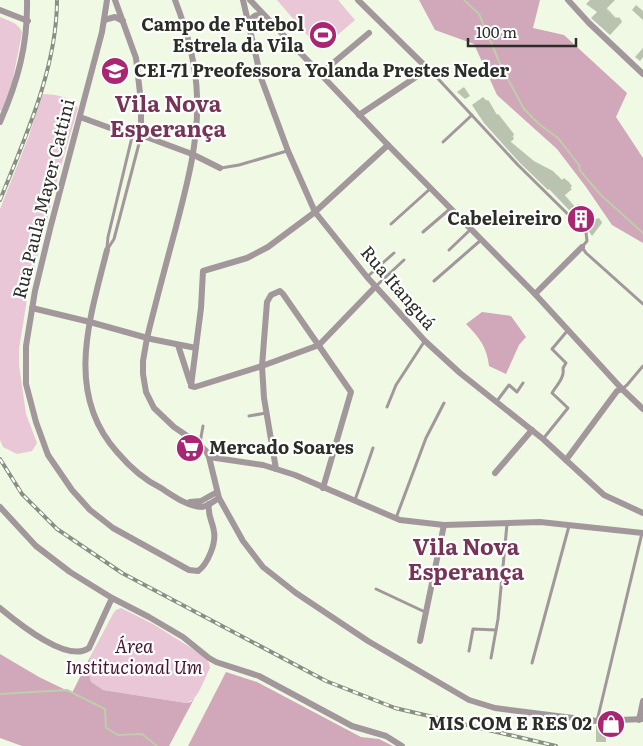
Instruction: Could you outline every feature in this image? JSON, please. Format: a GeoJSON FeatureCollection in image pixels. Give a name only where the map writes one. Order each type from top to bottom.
{"type":"FeatureCollection","features":[{"type":"Feature","properties":{"kind":"street"},"geometry":{"type":"LineString","coordinates":[[0,122],[23,58],[28,21],[27,0]]}},
{"type":"Feature","properties":{"kind":"street"},"geometry":{"type":"LineString","coordinates":[[107,0],[116,1],[136,58],[141,102],[142,135],[192,154],[220,168]]}},
{"type":"Feature","properties":{"kind":"street","name":"Rua Paula Mayer Cattini"},"geometry":{"type":"LineString","coordinates":[[107,0],[104,20],[51,225],[32,308],[26,346],[26,384],[36,422],[48,456],[72,490],[90,510],[113,528],[164,557],[194,571],[198,571],[204,566],[214,534],[208,513],[208,504]]}},
{"type":"Feature","properties":{"kind":"street"},"geometry":{"type":"LineString","coordinates":[[176,0],[189,37],[198,97],[188,180],[146,338],[143,361],[146,392],[154,408],[174,427],[200,444],[206,451],[218,495],[243,541],[263,567],[296,593],[368,641],[470,700],[495,708],[597,721],[641,720],[643,701]]}},
{"type":"Feature","properties":{"kind":"street","name":"Rua Itanguá"},"geometry":{"type":"LineString","coordinates":[[243,0],[260,78],[288,151],[315,212],[375,287],[425,341],[460,373],[543,439],[604,495],[643,513]]}},
{"type":"Feature","properties":{"kind":"street"},"geometry":{"type":"LineString","coordinates":[[250,0],[359,116],[536,294],[622,389],[643,409]]}},
{"type":"Feature","properties":{"kind":"street"},"geometry":{"type":"LineString","coordinates":[[358,0],[428,69],[359,116]]}},
{"type":"Feature","properties":{"kind":"street"},"geometry":{"type":"LineString","coordinates":[[568,0],[589,23],[643,74]]}},
{"type":"Feature","properties":{"kind":"street"},"geometry":{"type":"LineString","coordinates":[[0,10],[28,21]]}},
{"type":"Feature","properties":{"kind":"street"},"geometry":{"type":"LineString","coordinates":[[106,10],[123,21]]}},
{"type":"Feature","properties":{"kind":"street"},"geometry":{"type":"LineString","coordinates":[[249,25],[251,19],[257,15],[266,17]]}},
{"type":"Feature","properties":{"kind":"street"},"geometry":{"type":"LineString","coordinates":[[104,20],[115,17]]}},
{"type":"Feature","properties":{"kind":"street"},"geometry":{"type":"LineString","coordinates":[[320,74],[369,33]]}},
{"type":"Feature","properties":{"kind":"street"},"geometry":{"type":"LineString","coordinates":[[80,117],[132,136]]}},
{"type":"Feature","properties":{"kind":"street"},"geometry":{"type":"LineString","coordinates":[[191,386],[201,308],[203,271],[247,258],[268,247],[315,212],[388,145]]}},
{"type":"Feature","properties":{"kind":"street"},"geometry":{"type":"LineString","coordinates":[[536,294],[582,247]]}},
{"type":"Feature","properties":{"kind":"street"},"geometry":{"type":"LineString","coordinates":[[107,250],[90,322],[85,364],[87,392],[93,415],[106,441],[126,462],[152,484],[202,510],[211,522]]}},
{"type":"Feature","properties":{"kind":"street"},"geometry":{"type":"LineString","coordinates":[[191,386],[195,387],[262,366],[319,345],[375,287]]}},
{"type":"Feature","properties":{"kind":"street"},"geometry":{"type":"LineString","coordinates":[[276,469],[266,413],[262,366],[267,302],[271,295],[280,292],[350,389],[351,395],[323,488]]}},
{"type":"Feature","properties":{"kind":"street"},"geometry":{"type":"LineString","coordinates":[[32,308],[146,338],[196,348]]}},
{"type":"Feature","properties":{"kind":"street"},"geometry":{"type":"LineString","coordinates":[[178,345],[191,386]]}},
{"type":"Feature","properties":{"kind":"street"},"geometry":{"type":"LineString","coordinates":[[566,460],[617,392],[622,389]]}},
{"type":"Feature","properties":{"kind":"street"},"geometry":{"type":"LineString","coordinates":[[495,472],[532,430]]}},
{"type":"Feature","properties":{"kind":"street"},"geometry":{"type":"LineString","coordinates":[[209,457],[276,469],[396,518],[444,525],[540,522],[642,533]]}},
{"type":"Feature","properties":{"kind":"street"},"geometry":{"type":"LineString","coordinates":[[193,505],[202,507],[218,495]]}},
{"type":"Feature","properties":{"kind":"street"},"geometry":{"type":"LineString","coordinates":[[201,501],[218,495]]}},
{"type":"Feature","properties":{"kind":"street"},"geometry":{"type":"LineString","coordinates":[[184,501],[206,501],[208,504]]}},
{"type":"Feature","properties":{"kind":"street"},"geometry":{"type":"LineString","coordinates":[[0,507],[36,546],[70,572],[112,598],[183,637],[216,662],[258,676],[352,726],[386,736],[402,746]]}},
{"type":"Feature","properties":{"kind":"street"},"geometry":{"type":"LineString","coordinates":[[420,641],[444,525]]}},
{"type":"Feature","properties":{"kind":"street"},"geometry":{"type":"LineString","coordinates":[[0,608],[26,628],[52,644],[68,651],[83,652],[89,648],[112,598]]}},
{"type":"Feature","properties":{"kind":"lane"},"geometry":{"type":"LineString","coordinates":[[428,69],[518,165],[586,232],[587,241],[582,247],[586,253],[643,304]]}},
{"type":"Feature","properties":{"kind":"lane"},"geometry":{"type":"LineString","coordinates":[[443,142],[472,115]]}},
{"type":"Feature","properties":{"kind":"lane"},"geometry":{"type":"LineString","coordinates":[[107,250],[114,239],[142,135]]}},
{"type":"Feature","properties":{"kind":"lane"},"geometry":{"type":"LineString","coordinates":[[107,250],[108,237],[132,136]]}},
{"type":"Feature","properties":{"kind":"lane"},"geometry":{"type":"LineString","coordinates":[[220,168],[239,165],[288,151]]}},
{"type":"Feature","properties":{"kind":"lane"},"geometry":{"type":"LineString","coordinates":[[391,224],[432,188]]}},
{"type":"Feature","properties":{"kind":"lane"},"geometry":{"type":"LineString","coordinates":[[423,232],[451,207]]}},
{"type":"Feature","properties":{"kind":"lane"},"geometry":{"type":"LineString","coordinates":[[448,250],[471,230]]}},
{"type":"Feature","properties":{"kind":"lane"},"geometry":{"type":"LineString","coordinates":[[434,281],[481,240]]}},
{"type":"Feature","properties":{"kind":"lane"},"geometry":{"type":"LineString","coordinates":[[367,277],[394,253]]}},
{"type":"Feature","properties":{"kind":"lane"},"geometry":{"type":"LineString","coordinates":[[375,287],[404,260]]}},
{"type":"Feature","properties":{"kind":"lane"},"geometry":{"type":"LineString","coordinates":[[543,439],[568,408],[552,393],[562,377],[563,368],[566,363],[552,349],[569,329]]}},
{"type":"Feature","properties":{"kind":"lane"},"geometry":{"type":"LineString","coordinates":[[387,406],[396,385],[425,341]]}},
{"type":"Feature","properties":{"kind":"lane"},"geometry":{"type":"LineString","coordinates":[[622,389],[643,366]]}},
{"type":"Feature","properties":{"kind":"lane"},"geometry":{"type":"LineString","coordinates":[[496,402],[509,385],[517,392],[523,383]]}},
{"type":"Feature","properties":{"kind":"lane"},"geometry":{"type":"LineString","coordinates":[[396,518],[426,438],[444,403]]}},
{"type":"Feature","properties":{"kind":"lane"},"geometry":{"type":"LineString","coordinates":[[249,416],[266,413]]}},
{"type":"Feature","properties":{"kind":"lane"},"geometry":{"type":"LineString","coordinates":[[200,444],[203,426]]}},
{"type":"Feature","properties":{"kind":"lane"},"geometry":{"type":"LineString","coordinates":[[355,502],[373,448]]}},
{"type":"Feature","properties":{"kind":"lane"},"geometry":{"type":"LineString","coordinates":[[491,658],[508,524]]}},
{"type":"Feature","properties":{"kind":"lane"},"geometry":{"type":"LineString","coordinates":[[532,663],[570,525]]}},
{"type":"Feature","properties":{"kind":"lane"},"geometry":{"type":"LineString","coordinates":[[597,721],[642,533]]}},
{"type":"Feature","properties":{"kind":"lane"},"geometry":{"type":"LineString","coordinates":[[376,589],[425,612]]}},
{"type":"Feature","properties":{"kind":"lane"},"geometry":{"type":"LineString","coordinates":[[469,651],[473,629],[496,630]]}},
{"type":"Feature","properties":{"kind":"green space","name":"Campo de Futebol Estrela da Vila"},"geometry":{"type":"Polygon","coordinates":[[[277,0],[338,0],[355,20],[320,50],[277,0]]]}},
{"type":"Feature","properties":{"kind":"green space"},"geometry":{"type":"Polygon","coordinates":[[[0,17],[16,25],[22,33],[12,83],[2,111],[0,110],[0,17]]]}},
{"type":"Feature","properties":{"kind":"green space"},"geometry":{"type":"Polygon","coordinates":[[[42,94],[66,98],[71,100],[78,108],[28,293],[19,349],[19,365],[26,414],[37,443],[32,451],[17,454],[3,447],[0,440],[0,209],[29,136],[42,94]]]}},
{"type":"Feature","properties":{"kind":"green space","name":"Área Institucional Um"},"geometry":{"type":"Polygon","coordinates":[[[121,608],[153,624],[204,656],[210,668],[194,698],[186,703],[103,690],[91,683],[88,670],[90,657],[113,614],[121,608]]]}},
{"type":"Feature","properties":{"kind":"shaded area"},"geometry":{"type":"Polygon","coordinates":[[[419,0],[540,0],[533,28],[564,35],[627,93],[616,117],[643,158],[643,243],[612,225],[557,149],[497,95],[474,44],[435,30],[419,0]]]}},
{"type":"Feature","properties":{"kind":"shaded area"},"geometry":{"type":"Polygon","coordinates":[[[482,312],[511,316],[526,337],[519,345],[506,374],[489,366],[482,343],[466,324],[482,312]]]}},
{"type":"Feature","properties":{"kind":"shaded area"},"geometry":{"type":"Polygon","coordinates":[[[0,654],[39,677],[72,693],[90,657],[88,670],[91,682],[103,690],[186,703],[191,702],[195,697],[169,746],[22,746],[0,738],[0,654]]]}},
{"type":"Feature","properties":{"kind":"shaded area"},"geometry":{"type":"Polygon","coordinates":[[[226,672],[257,682],[361,737],[379,739],[393,746],[188,746],[226,672]]]}},
{"type":"Feature","properties":{"kind":"building"},"geometry":{"type":"Polygon","coordinates":[[[590,0],[615,0],[605,10],[615,19],[617,17],[622,22],[610,35],[591,18],[597,12],[586,4],[590,0]]]}},
{"type":"Feature","properties":{"kind":"building"},"geometry":{"type":"Polygon","coordinates":[[[636,5],[643,11],[643,20],[632,10],[636,5]]]}},
{"type":"Feature","properties":{"kind":"building"},"geometry":{"type":"Polygon","coordinates":[[[643,48],[643,57],[640,61],[635,57],[643,48]]]}},
{"type":"Feature","properties":{"kind":"building"},"geometry":{"type":"Polygon","coordinates":[[[464,87],[470,96],[465,99],[457,92],[464,87]]]}},
{"type":"Feature","properties":{"kind":"building"},"geometry":{"type":"Polygon","coordinates":[[[483,97],[486,101],[488,100],[496,115],[498,114],[514,135],[512,137],[514,139],[510,142],[534,162],[552,171],[562,180],[564,178],[572,186],[570,188],[572,189],[564,196],[575,207],[578,204],[595,220],[598,218],[602,223],[592,236],[549,189],[520,163],[484,123],[472,105],[483,97]]]}},
{"type":"Feature","properties":{"kind":"building"},"geometry":{"type":"Polygon","coordinates":[[[596,726],[606,726],[606,742],[596,742],[596,726]]]}},
{"type":"Feature","properties":{"kind":"waterway"},"geometry":{"type":"LineString","coordinates":[[464,0],[479,14],[501,66],[524,109],[539,124],[558,138],[579,165],[580,170],[601,195],[643,233]]}},
{"type":"Feature","properties":{"kind":"waterway"},"geometry":{"type":"LineString","coordinates":[[0,694],[67,690],[105,709],[106,728],[118,735],[142,734],[157,746]]}},
{"type":"Feature","properties":{"kind":"railway"},"geometry":{"type":"LineString","coordinates":[[0,200],[29,127],[46,77],[56,26],[57,0]]}},
{"type":"Feature","properties":{"kind":"railway"},"geometry":{"type":"LineString","coordinates":[[0,459],[22,494],[57,529],[122,573],[326,681],[395,708],[556,746]]}},
{"type":"Feature","properties":{"kind":"place","name":"Campo de Futebol Estrela da Vila"},"geometry":{"type":"Point","coordinates":[323,35]}},
{"type":"Feature","properties":{"kind":"place","name":"CEI-71 Preofessora Yolanda Prestes Neder"},"geometry":{"type":"Point","coordinates":[115,71]}},
{"type":"Feature","properties":{"kind":"place","name":"Cabeleireiro"},"geometry":{"type":"Point","coordinates":[581,219]}},
{"type":"Feature","properties":{"kind":"place","name":"Mercado Soares"},"geometry":{"type":"Point","coordinates":[190,448]}},
{"type":"Feature","properties":{"kind":"place","name":"MIS COM E RES 02"},"geometry":{"type":"Point","coordinates":[611,724]}},
{"type":"Feature","properties":{"kind":"district","name":"Vila Nova Esperança"},"geometry":{"type":"Point","coordinates":[168,116]}},
{"type":"Feature","properties":{"kind":"district","name":"Vila Nova Esperança"},"geometry":{"type":"Point","coordinates":[466,560]}}]}
